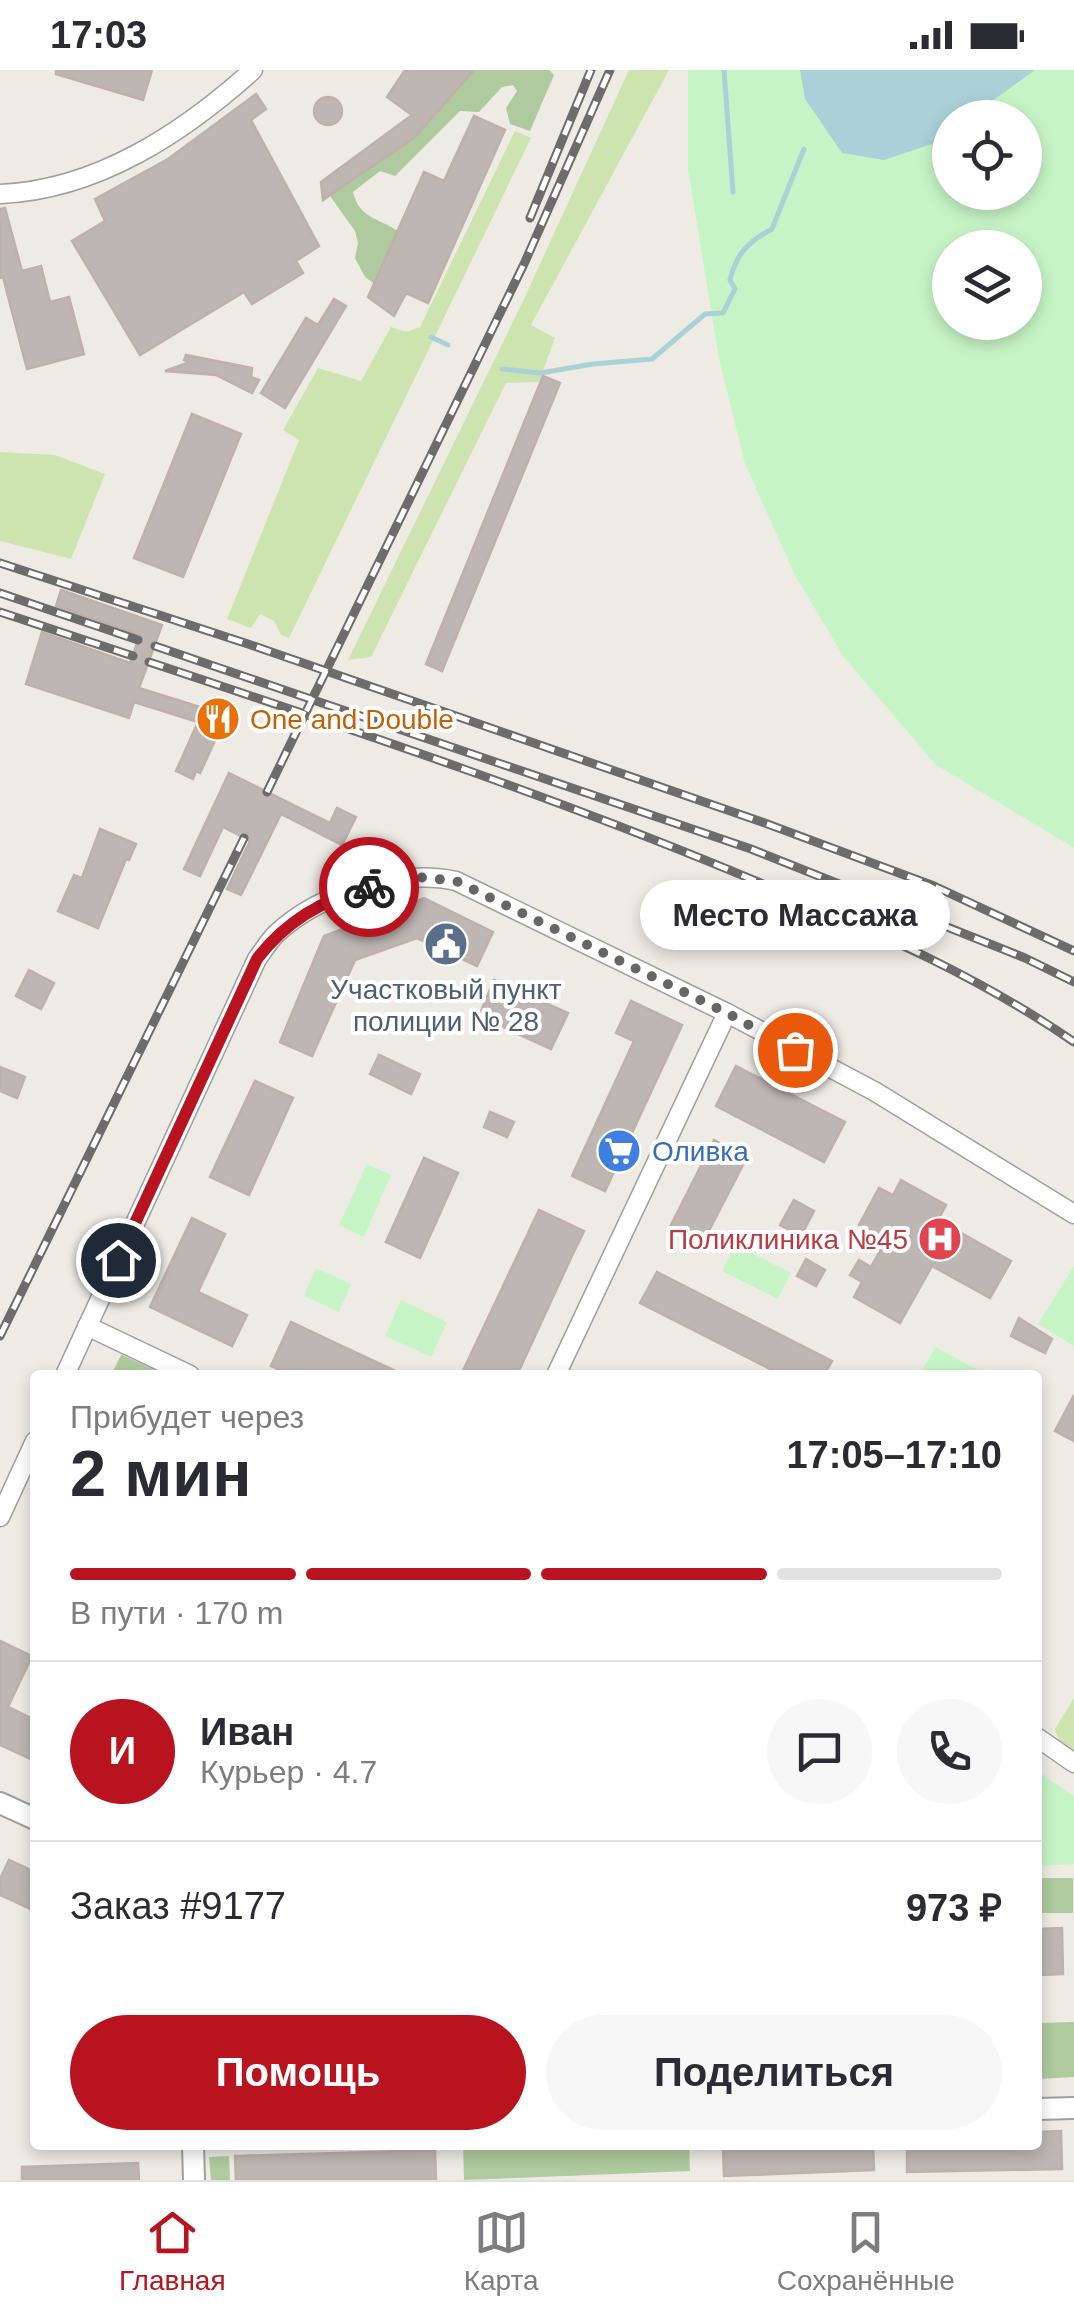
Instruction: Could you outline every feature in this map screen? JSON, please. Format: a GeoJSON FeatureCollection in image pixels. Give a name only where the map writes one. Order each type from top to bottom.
{"type":"FeatureCollection","features":[{"type":"Feature","properties":{"kind":"street"},"geometry":{"type":"LineString","coordinates":[[0,194],[45,190],[108,169],[167,136],[253,70]]}},
{"type":"Feature","properties":{"kind":"street"},"geometry":{"type":"LineString","coordinates":[[67,1370],[257,959],[275,935],[316,907],[350,892],[398,880],[438,877],[456,881],[727,1013],[874,1091],[1074,1214]]}},
{"type":"Feature","properties":{"kind":"street"},"geometry":{"type":"LineString","coordinates":[[558,1370],[727,1013]]}},
{"type":"Feature","properties":{"kind":"street"},"geometry":{"type":"LineString","coordinates":[[87,1326],[179,1370]]}},
{"type":"Feature","properties":{"kind":"street"},"geometry":{"type":"LineString","coordinates":[[0,1517],[30,1452]]}},
{"type":"Feature","properties":{"kind":"street"},"geometry":{"type":"LineString","coordinates":[[1042,1741],[1074,1762]]}},
{"type":"Feature","properties":{"kind":"street"},"geometry":{"type":"LineString","coordinates":[[0,1803],[30,1817]]}},
{"type":"Feature","properties":{"kind":"street"},"geometry":{"type":"LineString","coordinates":[[1042,2109],[1074,2108]]}},
{"type":"Feature","properties":{"kind":"street"},"geometry":{"type":"LineString","coordinates":[[193,2150],[194,2180]]}},
{"type":"Feature","properties":{"kind":"green space"},"geometry":{"type":"Polygon","coordinates":[[[474,70],[549,70],[554,75],[530,131],[510,124],[506,108],[517,91],[513,85],[502,87],[479,112],[460,111],[395,176],[380,171],[353,192],[365,212],[398,231],[376,279],[408,294],[400,302],[365,277],[355,258],[355,231],[330,196],[415,137],[474,70]]]}},
{"type":"Feature","properties":{"kind":"green space"},"geometry":{"type":"Polygon","coordinates":[[[629,70],[669,70],[531,325],[555,338],[539,382],[506,383],[371,657],[348,660],[523,301],[629,70]]]}},
{"type":"Feature","properties":{"kind":"green space"},"geometry":{"type":"Polygon","coordinates":[[[688,70],[1074,70],[1074,848],[936,765],[843,656],[795,575],[745,464],[719,359],[688,169],[688,70]]]}},
{"type":"Feature","properties":{"kind":"green space"},"geometry":{"type":"Polygon","coordinates":[[[515,131],[531,138],[289,638],[281,635],[274,621],[260,614],[251,628],[227,619],[299,440],[283,430],[318,368],[361,381],[391,327],[406,332],[420,327],[515,131]]]}},
{"type":"Feature","properties":{"kind":"green space"},"geometry":{"type":"Polygon","coordinates":[[[0,452],[55,455],[105,474],[71,559],[0,541],[0,452]]]}},
{"type":"Feature","properties":{"kind":"green space"},"geometry":{"type":"Polygon","coordinates":[[[367,1164],[391,1175],[364,1237],[339,1225],[367,1164]]]}},
{"type":"Feature","properties":{"kind":"green space"},"geometry":{"type":"Polygon","coordinates":[[[735,1245],[791,1273],[778,1299],[722,1271],[735,1245]]]}},
{"type":"Feature","properties":{"kind":"green space"},"geometry":{"type":"Polygon","coordinates":[[[1074,1266],[1074,1346],[1038,1324],[1074,1266]]]}},
{"type":"Feature","properties":{"kind":"green space"},"geometry":{"type":"Polygon","coordinates":[[[316,1268],[351,1284],[339,1312],[304,1296],[316,1268]]]}},
{"type":"Feature","properties":{"kind":"green space"},"geometry":{"type":"Polygon","coordinates":[[[401,1300],[447,1322],[431,1357],[385,1336],[401,1300]]]}},
{"type":"Feature","properties":{"kind":"green space"},"geometry":{"type":"Polygon","coordinates":[[[935,1347],[979,1370],[923,1370],[935,1347]]]}},
{"type":"Feature","properties":{"kind":"green space"},"geometry":{"type":"Polygon","coordinates":[[[122,1355],[155,1370],[114,1370],[122,1355]]]}},
{"type":"Feature","properties":{"kind":"green space"},"geometry":{"type":"Polygon","coordinates":[[[1074,1698],[1074,1750],[1059,1741],[1055,1729],[1074,1698]]]}},
{"type":"Feature","properties":{"kind":"green space"},"geometry":{"type":"Polygon","coordinates":[[[1042,1774],[1074,1796],[1074,1864],[1042,1866],[1042,1774]]]}},
{"type":"Feature","properties":{"kind":"green space"},"geometry":{"type":"Polygon","coordinates":[[[1042,1878],[1073,1878],[1073,1913],[1042,1913],[1042,1878]]]}},
{"type":"Feature","properties":{"kind":"green space"},"geometry":{"type":"Polygon","coordinates":[[[1074,2022],[1074,2077],[1042,2079],[1042,2023],[1074,2022]]]}},
{"type":"Feature","properties":{"kind":"green space"},"geometry":{"type":"Polygon","coordinates":[[[463,2150],[689,2150],[690,2171],[464,2180],[463,2150]]]}},
{"type":"Feature","properties":{"kind":"green space"},"geometry":{"type":"Polygon","coordinates":[[[229,2156],[230,2180],[211,2180],[209,2157],[229,2156]]]}},
{"type":"Feature","properties":{"kind":"water"},"geometry":{"type":"Polygon","coordinates":[[[800,70],[1035,70],[994,100],[932,100],[932,144],[884,160],[842,153],[805,99],[800,70]]]}},
{"type":"Feature","properties":{"kind":"building"},"geometry":{"type":"Polygon","coordinates":[[[56,70],[152,70],[143,100],[56,74],[56,70]]]}},
{"type":"Feature","properties":{"kind":"building"},"geometry":{"type":"Polygon","coordinates":[[[405,70],[474,70],[415,137],[323,200],[321,182],[412,115],[387,97],[405,70]]]}},
{"type":"Feature","properties":{"kind":"building"},"geometry":{"type":"Polygon","coordinates":[[[256,94],[266,109],[251,120],[319,246],[296,261],[303,273],[252,304],[244,292],[140,355],[72,241],[105,221],[95,199],[168,159],[256,94]]]}},
{"type":"Feature","properties":{"kind":"building"},"geometry":{"type":"Polygon","coordinates":[[[328,97],[338,101],[342,111],[338,121],[328,125],[318,121],[314,111],[318,101],[328,97]]]}},
{"type":"Feature","properties":{"kind":"building"},"geometry":{"type":"Polygon","coordinates":[[[474,116],[505,130],[428,303],[406,293],[394,316],[368,297],[424,172],[444,181],[474,116]]]}},
{"type":"Feature","properties":{"kind":"building"},"geometry":{"type":"Polygon","coordinates":[[[5,208],[22,271],[41,266],[50,302],[69,297],[84,354],[27,369],[3,277],[0,278],[0,209],[5,208]]]}},
{"type":"Feature","properties":{"kind":"building"},"geometry":{"type":"Polygon","coordinates":[[[334,299],[346,306],[285,408],[261,393],[306,318],[318,325],[334,299]]]}},
{"type":"Feature","properties":{"kind":"building"},"geometry":{"type":"Polygon","coordinates":[[[186,355],[252,368],[251,377],[259,380],[252,393],[216,375],[165,371],[190,362],[184,360],[186,355]]]}},
{"type":"Feature","properties":{"kind":"building"},"geometry":{"type":"Polygon","coordinates":[[[543,376],[560,383],[442,671],[426,664],[543,376]]]}},
{"type":"Feature","properties":{"kind":"building"},"geometry":{"type":"Polygon","coordinates":[[[192,414],[241,434],[183,577],[134,558],[192,414]]]}},
{"type":"Feature","properties":{"kind":"building"},"geometry":{"type":"Polygon","coordinates":[[[61,590],[162,625],[139,688],[225,719],[200,773],[196,771],[193,779],[176,771],[198,722],[134,702],[129,718],[26,684],[42,632],[130,663],[140,635],[56,606],[61,590]]]}},
{"type":"Feature","properties":{"kind":"building"},"geometry":{"type":"Polygon","coordinates":[[[229,773],[330,823],[337,808],[356,817],[342,845],[281,814],[241,895],[227,889],[250,841],[223,827],[200,876],[184,869],[229,773]]]}},
{"type":"Feature","properties":{"kind":"building"},"geometry":{"type":"Polygon","coordinates":[[[100,829],[136,844],[98,928],[58,911],[74,875],[82,878],[100,829]]]}},
{"type":"Feature","properties":{"kind":"building"},"geometry":{"type":"Polygon","coordinates":[[[424,898],[493,932],[477,966],[417,938],[355,960],[312,1056],[280,1042],[324,936],[424,898]]]}},
{"type":"Feature","properties":{"kind":"building"},"geometry":{"type":"Polygon","coordinates":[[[29,970],[54,983],[41,1009],[16,996],[29,970]]]}},
{"type":"Feature","properties":{"kind":"building"},"geometry":{"type":"Polygon","coordinates":[[[494,980],[568,1013],[551,1049],[479,1016],[494,980]]]}},
{"type":"Feature","properties":{"kind":"building"},"geometry":{"type":"Polygon","coordinates":[[[631,1001],[682,1025],[605,1191],[572,1176],[634,1041],[616,1033],[631,1001]]]}},
{"type":"Feature","properties":{"kind":"building"},"geometry":{"type":"Polygon","coordinates":[[[379,1055],[420,1074],[411,1094],[370,1074],[379,1055]]]}},
{"type":"Feature","properties":{"kind":"building"},"geometry":{"type":"Polygon","coordinates":[[[736,1066],[845,1122],[824,1162],[716,1106],[736,1066]]]}},
{"type":"Feature","properties":{"kind":"building"},"geometry":{"type":"Polygon","coordinates":[[[0,1067],[25,1077],[17,1098],[0,1091],[0,1067]]]}},
{"type":"Feature","properties":{"kind":"building"},"geometry":{"type":"Polygon","coordinates":[[[255,1081],[293,1098],[249,1195],[210,1177],[255,1081]]]}},
{"type":"Feature","properties":{"kind":"building"},"geometry":{"type":"Polygon","coordinates":[[[490,1112],[514,1122],[507,1137],[484,1127],[490,1112]]]}},
{"type":"Feature","properties":{"kind":"building"},"geometry":{"type":"Polygon","coordinates":[[[714,1140],[747,1157],[701,1246],[669,1229],[714,1140]]]}},
{"type":"Feature","properties":{"kind":"building"},"geometry":{"type":"Polygon","coordinates":[[[424,1158],[458,1173],[420,1258],[386,1242],[424,1158]]]}},
{"type":"Feature","properties":{"kind":"building"},"geometry":{"type":"Polygon","coordinates":[[[901,1180],[946,1205],[938,1220],[1011,1261],[990,1298],[932,1266],[900,1323],[854,1297],[862,1282],[850,1275],[859,1260],[871,1267],[886,1240],[859,1225],[879,1188],[893,1195],[901,1180]]]}},
{"type":"Feature","properties":{"kind":"building"},"geometry":{"type":"Polygon","coordinates":[[[794,1200],[814,1211],[801,1236],[780,1225],[794,1200]]]}},
{"type":"Feature","properties":{"kind":"building"},"geometry":{"type":"Polygon","coordinates":[[[539,1210],[584,1231],[519,1370],[463,1370],[539,1210]]]}},
{"type":"Feature","properties":{"kind":"building"},"geometry":{"type":"Polygon","coordinates":[[[192,1218],[225,1234],[198,1292],[247,1315],[232,1346],[150,1307],[192,1218]]]}},
{"type":"Feature","properties":{"kind":"building"},"geometry":{"type":"Polygon","coordinates":[[[806,1259],[825,1270],[816,1286],[797,1276],[806,1259]]]}},
{"type":"Feature","properties":{"kind":"building"},"geometry":{"type":"Polygon","coordinates":[[[657,1272],[832,1361],[827,1370],[772,1370],[640,1303],[657,1272]]]}},
{"type":"Feature","properties":{"kind":"building"},"geometry":{"type":"Polygon","coordinates":[[[1019,1318],[1052,1339],[1045,1353],[1011,1336],[1019,1318]]]}},
{"type":"Feature","properties":{"kind":"building"},"geometry":{"type":"Polygon","coordinates":[[[291,1322],[393,1370],[279,1370],[271,1366],[291,1322]]]}},
{"type":"Feature","properties":{"kind":"building"},"geometry":{"type":"Polygon","coordinates":[[[1074,1395],[1074,1441],[1055,1431],[1074,1395]]]}},
{"type":"Feature","properties":{"kind":"building"},"geometry":{"type":"Polygon","coordinates":[[[0,1641],[30,1655],[8,1707],[30,1718],[30,1759],[0,1745],[0,1641]]]}},
{"type":"Feature","properties":{"kind":"building"},"geometry":{"type":"Polygon","coordinates":[[[9,1860],[30,1870],[30,1909],[0,1895],[0,1879],[9,1860]]]}},
{"type":"Feature","properties":{"kind":"building"},"geometry":{"type":"Polygon","coordinates":[[[1062,1928],[1063,1974],[1042,1975],[1042,1929],[1062,1928]]]}},
{"type":"Feature","properties":{"kind":"building"},"geometry":{"type":"Polygon","coordinates":[[[1061,2131],[1062,2169],[907,2172],[907,2150],[1042,2150],[1042,2132],[1061,2131]]]}},
{"type":"Feature","properties":{"kind":"building"},"geometry":{"type":"Polygon","coordinates":[[[435,2150],[436,2180],[236,2180],[235,2156],[435,2150]]]}},
{"type":"Feature","properties":{"kind":"building"},"geometry":{"type":"Polygon","coordinates":[[[723,2150],[873,2150],[874,2170],[724,2176],[723,2150]]]}},
{"type":"Feature","properties":{"kind":"building"},"geometry":{"type":"Polygon","coordinates":[[[138,2163],[139,2180],[22,2180],[22,2167],[138,2163]]]}},
{"type":"Feature","properties":{"kind":"waterway"},"geometry":{"type":"LineString","coordinates":[[724,70],[733,192]]}},
{"type":"Feature","properties":{"kind":"waterway"},"geometry":{"type":"LineString","coordinates":[[502,369],[540,373],[652,359],[705,314],[723,313],[735,289],[730,280],[736,263],[750,244],[772,229],[804,149]]}},
{"type":"Feature","properties":{"kind":"waterway"},"geometry":{"type":"LineString","coordinates":[[431,337],[448,345]]}},
{"type":"Feature","properties":{"kind":"railway"},"geometry":{"type":"LineString","coordinates":[[530,218],[591,70]]}},
{"type":"Feature","properties":{"kind":"railway"},"geometry":{"type":"LineString","coordinates":[[267,792],[524,264],[610,70]]}},
{"type":"Feature","properties":{"kind":"railway"},"geometry":{"type":"LineString","coordinates":[[0,563],[248,644],[762,822],[934,886],[1074,951]]}},
{"type":"Feature","properties":{"kind":"railway"},"geometry":{"type":"LineString","coordinates":[[0,593],[138,640]]}},
{"type":"Feature","properties":{"kind":"railway"},"geometry":{"type":"LineString","coordinates":[[0,612],[133,656]]}},
{"type":"Feature","properties":{"kind":"railway"},"geometry":{"type":"LineString","coordinates":[[155,646],[751,849],[1025,958],[1074,982]]}},
{"type":"Feature","properties":{"kind":"railway"},"geometry":{"type":"LineString","coordinates":[[149,662],[466,770],[700,858],[930,959],[1004,998],[1074,1042]]}},
{"type":"Feature","properties":{"kind":"railway"},"geometry":{"type":"LineString","coordinates":[[0,1336],[244,838]]}},
{"type":"Feature","properties":{"kind":"way so far"},"geometry":{"type":"LineString","coordinates":[[369,887],[417,877],[456,881],[795,1050]]}},
{"type":"Feature","properties":{"kind":"place","name":"One and Double"},"geometry":{"type":"Point","coordinates":[218,719]}},
{"type":"Feature","properties":{"kind":"place","name":"Участковый пункт полиции № 28"},"geometry":{"type":"Point","coordinates":[446,944]}},
{"type":"Feature","properties":{"kind":"place","name":"Место Массажа"},"geometry":{"type":"Point","coordinates":[795,1050]}},
{"type":"Feature","properties":{"kind":"place","name":"Оливка"},"geometry":{"type":"Point","coordinates":[619,1151]}},
{"type":"Feature","properties":{"kind":"place","name":"Поликлиника №45"},"geometry":{"type":"Point","coordinates":[940,1239]}},
{"type":"Feature","properties":{"kind":"route"},"geometry":{"type":"LineString","coordinates":[[118,1260],[257,959],[275,935],[316,907],[369,887]]}}]}
